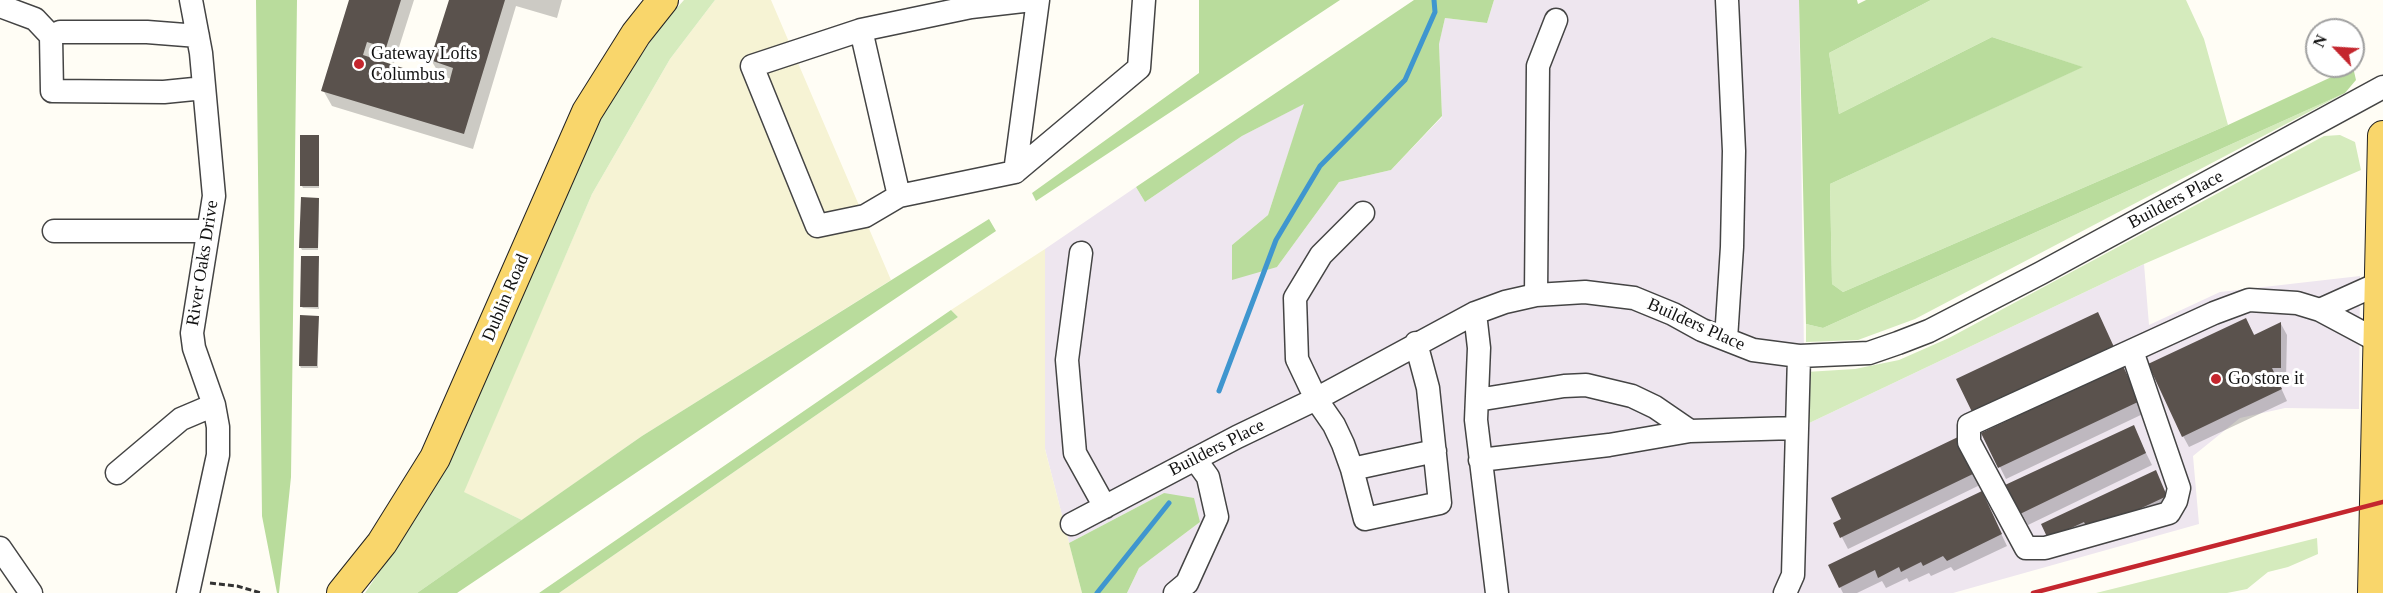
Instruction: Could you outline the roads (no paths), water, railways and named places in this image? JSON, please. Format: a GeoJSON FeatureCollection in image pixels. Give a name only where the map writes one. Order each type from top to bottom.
{"type":"FeatureCollection","features":[{"type":"Feature","properties":{"kind":"main road","name":"Dublin Road"},"geometry":{"type":"LineString","coordinates":[[342,593],[382,543],[435,458],[587,112],[636,34],[663,0]]}},
{"type":"Feature","properties":{"kind":"main road"},"geometry":{"type":"LineString","coordinates":[[2373,593],[2379,455],[2383,136]]}},
{"type":"Feature","properties":{"kind":"street","name":"River Oaks Drive"},"geometry":{"type":"LineString","coordinates":[[191,0],[198,36],[214,196],[192,333],[194,348],[214,405],[218,427],[218,455],[194,588]]}},
{"type":"Feature","properties":{"kind":"street"},"geometry":{"type":"LineString","coordinates":[[1032,0],[971,7],[861,30],[752,66],[817,226],[866,216],[899,196],[1015,172],[1139,68],[1144,0]]}},
{"type":"Feature","properties":{"kind":"street"},"geometry":{"type":"LineString","coordinates":[[1015,172],[1038,0]]}},
{"type":"Feature","properties":{"kind":"street"},"geometry":{"type":"LineString","coordinates":[[1726,339],[1732,247],[1734,151],[1727,0]]}},
{"type":"Feature","properties":{"kind":"street"},"geometry":{"type":"LineString","coordinates":[[0,6],[35,19],[51,36],[52,91],[164,92],[204,88]]}},
{"type":"Feature","properties":{"kind":"street"},"geometry":{"type":"LineString","coordinates":[[1536,295],[1538,66],[1556,20]]}},
{"type":"Feature","properties":{"kind":"street"},"geometry":{"type":"LineString","coordinates":[[861,30],[899,196]]}},
{"type":"Feature","properties":{"kind":"street"},"geometry":{"type":"LineString","coordinates":[[51,36],[60,32],[147,32],[198,36]]}},
{"type":"Feature","properties":{"kind":"street","name":"Builders Place"},"geometry":{"type":"LineString","coordinates":[[1072,524],[1316,399],[1475,313],[1505,302],[1536,295],[1585,292],[1634,298],[1754,350],[1799,356],[1869,353],[1929,331],[2383,87]]}},
{"type":"Feature","properties":{"kind":"street"},"geometry":{"type":"LineString","coordinates":[[1362,213],[1321,255],[1295,298],[1298,360],[1316,399],[1334,425],[1352,469],[1365,519],[1440,503],[1428,388],[1416,343]]}},
{"type":"Feature","properties":{"kind":"street"},"geometry":{"type":"LineString","coordinates":[[54,231],[208,231]]}},
{"type":"Feature","properties":{"kind":"street"},"geometry":{"type":"LineString","coordinates":[[1081,253],[1067,360],[1075,453],[1105,507]]}},
{"type":"Feature","properties":{"kind":"street"},"geometry":{"type":"LineString","coordinates":[[2132,351],[2179,488],[2176,501],[2169,513],[2045,548],[2026,548],[1968,442],[1969,425],[2214,313],[2249,300],[2297,303],[2320,310],[2380,316]]}},
{"type":"Feature","properties":{"kind":"street"},"geometry":{"type":"LineString","coordinates":[[2320,310],[2380,316]]}},
{"type":"Feature","properties":{"kind":"street"},"geometry":{"type":"LineString","coordinates":[[1475,313],[1479,348],[1476,420],[1497,593]]}},
{"type":"Feature","properties":{"kind":"street"},"geometry":{"type":"LineString","coordinates":[[1785,593],[1793,575],[1799,356]]}},
{"type":"Feature","properties":{"kind":"street"},"geometry":{"type":"LineString","coordinates":[[1478,400],[1564,386],[1604,387],[1655,407],[1690,431]]}},
{"type":"Feature","properties":{"kind":"street"},"geometry":{"type":"LineString","coordinates":[[117,473],[181,418],[214,405]]}},
{"type":"Feature","properties":{"kind":"street"},"geometry":{"type":"LineString","coordinates":[[1480,460],[1609,445],[1690,431],[1796,428]]}},
{"type":"Feature","properties":{"kind":"street"},"geometry":{"type":"LineString","coordinates":[[1352,469],[1435,451]]}},
{"type":"Feature","properties":{"kind":"street"},"geometry":{"type":"LineString","coordinates":[[1175,593],[1187,583],[1217,517],[1208,477],[1195,459]]}},
{"type":"Feature","properties":{"kind":"street"},"geometry":{"type":"LineString","coordinates":[[0,548],[31,593]]}},
{"type":"Feature","properties":{"kind":"waterway"},"geometry":{"type":"LineString","coordinates":[[1219,391],[1276,240],[1320,166],[1405,80],[1435,12],[1434,0]]}},
{"type":"Feature","properties":{"kind":"waterway"},"geometry":{"type":"LineString","coordinates":[[1097,593],[1169,503]]}},
{"type":"Feature","properties":{"kind":"railway"},"geometry":{"type":"LineString","coordinates":[[2033,593],[2383,502]]}},
{"type":"Feature","properties":{"kind":"place","name":"Gateway Lofts Columbus"},"geometry":{"type":"Point","coordinates":[359,64]}},
{"type":"Feature","properties":{"kind":"place","name":"Go store it"},"geometry":{"type":"Point","coordinates":[2216,379]}}]}
